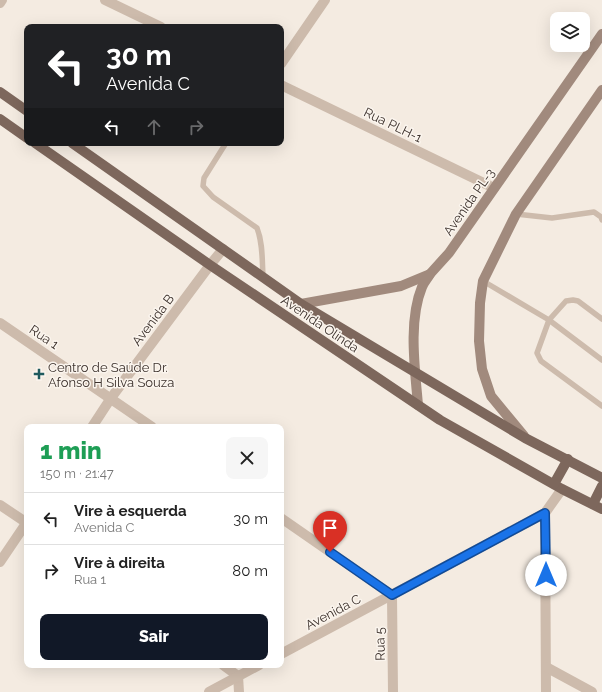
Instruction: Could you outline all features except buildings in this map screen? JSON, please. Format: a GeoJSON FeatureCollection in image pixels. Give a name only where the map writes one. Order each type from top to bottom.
{"type":"FeatureCollection","features":[{"type":"Feature","properties":{"kind":"main road"},"geometry":{"type":"LineString","coordinates":[[0,92],[24,109]]}},
{"type":"Feature","properties":{"kind":"main road"},"geometry":{"type":"LineString","coordinates":[[0,119],[24,136]]}},
{"type":"Feature","properties":{"kind":"main road","name":"Avenida Olinda"},"geometry":{"type":"LineString","coordinates":[[39,146],[210,265],[440,420],[602,509]]}},
{"type":"Feature","properties":{"kind":"main road","name":"Avenida Olinda"},"geometry":{"type":"LineString","coordinates":[[76,146],[301,304],[525,438],[602,478]]}},
{"type":"Feature","properties":{"kind":"main road"},"geometry":{"type":"LineString","coordinates":[[558,486],[568,459]]}},
{"type":"Feature","properties":{"kind":"main road"},"geometry":{"type":"LineString","coordinates":[[593,504],[602,486]]}},
{"type":"Feature","properties":{"kind":"street"},"geometry":{"type":"LineString","coordinates":[[105,0],[155,24]]}},
{"type":"Feature","properties":{"kind":"street"},"geometry":{"type":"LineString","coordinates":[[284,60],[325,0]]}},
{"type":"Feature","properties":{"kind":"street","name":"Avenida PL-3"},"geometry":{"type":"LineString","coordinates":[[301,304],[401,286],[430,274],[449,252],[602,34]]}},
{"type":"Feature","properties":{"kind":"street","name":"Rua PLH-1"},"geometry":{"type":"LineString","coordinates":[[284,86],[494,188]]}},
{"type":"Feature","properties":{"kind":"street"},"geometry":{"type":"LineString","coordinates":[[525,438],[491,396],[482,369],[479,342],[480,303],[483,280],[516,214],[602,90]]}},
{"type":"Feature","properties":{"kind":"street","name":"Avenida B"},"geometry":{"type":"LineString","coordinates":[[94,424],[111,398],[223,249]]}},
{"type":"Feature","properties":{"kind":"street"},"geometry":{"type":"LineString","coordinates":[[418,405],[415,318],[423,287],[430,274]]}},
{"type":"Feature","properties":{"kind":"street","name":"Rua 1"},"geometry":{"type":"LineString","coordinates":[[0,323],[148,424]]}},
{"type":"Feature","properties":{"kind":"street","name":"Avenida C"},"geometry":{"type":"LineString","coordinates":[[284,652],[545,513],[558,486]]}},
{"type":"Feature","properties":{"kind":"street"},"geometry":{"type":"LineString","coordinates":[[0,505],[24,520]]}},
{"type":"Feature","properties":{"kind":"street"},"geometry":{"type":"LineString","coordinates":[[545,513],[546,692]]}},
{"type":"Feature","properties":{"kind":"street"},"geometry":{"type":"LineString","coordinates":[[284,520],[392,595]]}},
{"type":"Feature","properties":{"kind":"street"},"geometry":{"type":"LineString","coordinates":[[0,562],[24,526]]}},
{"type":"Feature","properties":{"kind":"street","name":"Rua 5"},"geometry":{"type":"LineString","coordinates":[[392,595],[393,692]]}},
{"type":"Feature","properties":{"kind":"street"},"geometry":{"type":"LineString","coordinates":[[546,667],[592,692]]}},
{"type":"Feature","properties":{"kind":"street"},"geometry":{"type":"LineString","coordinates":[[228,668],[238,676],[239,692]]}},
{"type":"Feature","properties":{"kind":"street"},"geometry":{"type":"LineString","coordinates":[[209,692],[253,668]]}},
{"type":"Feature","properties":{"kind":"lane"},"geometry":{"type":"LineString","coordinates":[[224,146],[204,178],[203,186],[213,197],[257,228],[260,234],[262,246],[263,277]]}},
{"type":"Feature","properties":{"kind":"lane"},"geometry":{"type":"LineString","coordinates":[[516,214],[552,218],[594,212],[601,217],[602,220]]}},
{"type":"Feature","properties":{"kind":"lane"},"geometry":{"type":"LineString","coordinates":[[483,280],[548,320],[602,360]]}},
{"type":"Feature","properties":{"kind":"lane"},"geometry":{"type":"LineString","coordinates":[[602,319],[578,301],[566,301],[548,320],[537,353],[539,359],[602,406]]}},
{"type":"Feature","properties":{"kind":"place","name":"Centro de Saúde Dr. Afonso H Silva Souza"},"geometry":{"type":"Point","coordinates":[39,374]}},
{"type":"Feature","properties":{"kind":"route"},"geometry":{"type":"LineString","coordinates":[[330,552],[392,595],[545,513],[546,575]]}}]}
